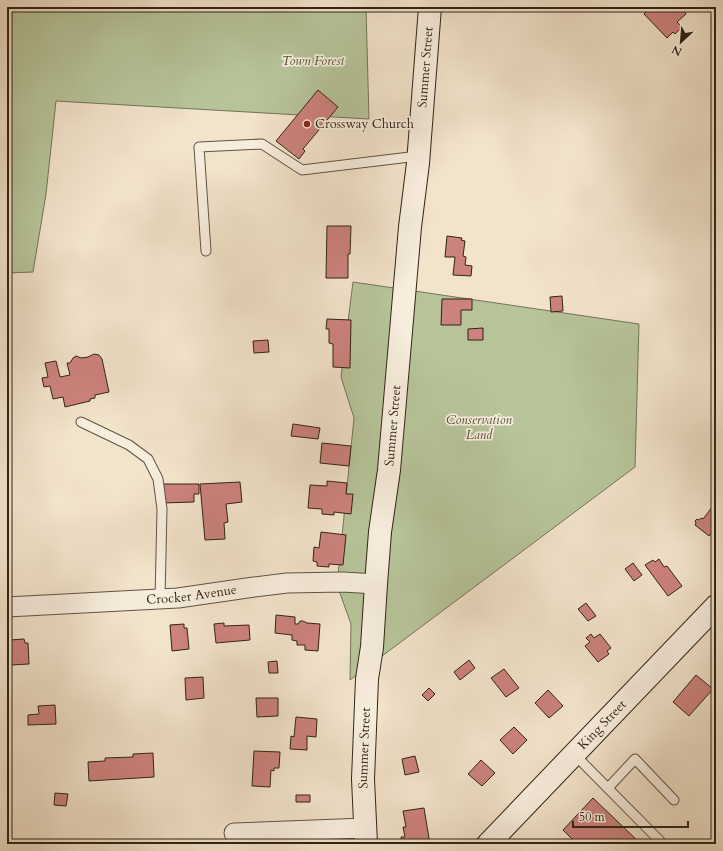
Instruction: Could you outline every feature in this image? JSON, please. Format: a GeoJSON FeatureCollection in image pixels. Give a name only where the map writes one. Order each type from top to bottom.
{"type":"FeatureCollection","features":[{"type":"Feature","properties":{"kind":"main road","name":"Summer Street"},"geometry":{"type":"LineString","coordinates":[[365,836],[363,779],[367,687],[372,647],[380,532],[389,470],[430,7]]}},
{"type":"Feature","properties":{"kind":"main road","name":"King Street"},"geometry":{"type":"LineString","coordinates":[[488,844],[716,606]]}},
{"type":"Feature","properties":{"kind":"street","name":"Crocker Avenue"},"geometry":{"type":"LineString","coordinates":[[7,607],[178,598],[254,586],[287,583],[343,582],[376,584]]}},
{"type":"Feature","properties":{"kind":"street"},"geometry":{"type":"LineString","coordinates":[[234,833],[365,836]]}},
{"type":"Feature","properties":{"kind":"lane"},"geometry":{"type":"LineString","coordinates":[[206,251],[199,147],[262,144],[302,170],[418,156]]}},
{"type":"Feature","properties":{"kind":"lane"},"geometry":{"type":"LineString","coordinates":[[81,422],[129,445],[148,459],[158,480],[162,509],[160,599]]}},
{"type":"Feature","properties":{"kind":"lane"},"geometry":{"type":"LineString","coordinates":[[574,754],[663,844]]}},
{"type":"Feature","properties":{"kind":"lane"},"geometry":{"type":"LineString","coordinates":[[608,788],[635,759],[674,800]]}},
{"type":"Feature","properties":{"kind":"green space","name":"Town Forest"},"geometry":{"type":"Polygon","coordinates":[[[7,7],[366,7],[369,119],[56,101],[46,194],[33,272],[7,273],[7,7]]]}},
{"type":"Feature","properties":{"kind":"green space","name":"Conservation Land"},"geometry":{"type":"Polygon","coordinates":[[[353,282],[639,324],[635,467],[350,680],[351,624],[337,585],[354,418],[341,377],[353,282]]]}},
{"type":"Feature","properties":{"kind":"building"},"geometry":{"type":"Polygon","coordinates":[[[651,7],[690,7],[685,12],[686,14],[677,22],[682,27],[675,34],[673,32],[667,38],[644,14],[651,7]]]}},
{"type":"Feature","properties":{"kind":"building","name":"Crossway Church"},"geometry":{"type":"Polygon","coordinates":[[[318,90],[338,107],[303,149],[305,151],[299,159],[276,141],[318,90]]]}},
{"type":"Feature","properties":{"kind":"building"},"geometry":{"type":"Polygon","coordinates":[[[327,226],[351,226],[350,254],[348,254],[348,278],[326,278],[327,226]]]}},
{"type":"Feature","properties":{"kind":"building"},"geometry":{"type":"Polygon","coordinates":[[[447,236],[462,238],[461,240],[465,241],[463,256],[466,257],[465,265],[472,266],[471,276],[453,275],[455,257],[445,257],[447,236]]]}},
{"type":"Feature","properties":{"kind":"building"},"geometry":{"type":"Polygon","coordinates":[[[562,296],[563,311],[551,312],[550,297],[562,296]]]}},
{"type":"Feature","properties":{"kind":"building"},"geometry":{"type":"Polygon","coordinates":[[[442,299],[472,299],[472,310],[461,310],[461,325],[441,325],[442,299]]]}},
{"type":"Feature","properties":{"kind":"building"},"geometry":{"type":"Polygon","coordinates":[[[327,319],[351,320],[350,368],[333,367],[333,344],[329,343],[329,329],[326,329],[327,319]]]}},
{"type":"Feature","properties":{"kind":"building"},"geometry":{"type":"Polygon","coordinates":[[[483,328],[483,340],[468,340],[468,329],[483,328]]]}},
{"type":"Feature","properties":{"kind":"building"},"geometry":{"type":"Polygon","coordinates":[[[268,340],[269,352],[254,353],[253,341],[268,340]]]}},
{"type":"Feature","properties":{"kind":"building"},"geometry":{"type":"Polygon","coordinates":[[[94,354],[99,355],[102,359],[109,392],[95,395],[95,398],[90,399],[90,401],[65,407],[63,397],[53,399],[50,386],[44,387],[42,378],[48,377],[45,363],[56,361],[60,377],[70,375],[67,363],[70,363],[73,358],[76,356],[81,358],[88,357],[94,354]]]}},
{"type":"Feature","properties":{"kind":"building"},"geometry":{"type":"Polygon","coordinates":[[[293,424],[320,428],[318,439],[291,436],[293,424]]]}},
{"type":"Feature","properties":{"kind":"building"},"geometry":{"type":"Polygon","coordinates":[[[322,443],[351,446],[349,466],[320,463],[322,443]]]}},
{"type":"Feature","properties":{"kind":"building"},"geometry":{"type":"Polygon","coordinates":[[[327,481],[347,483],[346,494],[353,494],[351,514],[334,512],[334,515],[322,514],[322,509],[308,508],[310,485],[327,486],[327,481]]]}},
{"type":"Feature","properties":{"kind":"building"},"geometry":{"type":"Polygon","coordinates":[[[240,482],[242,502],[226,504],[228,522],[224,523],[225,539],[205,540],[200,484],[240,482]]]}},
{"type":"Feature","properties":{"kind":"building"},"geometry":{"type":"Polygon","coordinates":[[[163,484],[199,484],[199,494],[194,494],[194,502],[163,503],[163,484]]]}},
{"type":"Feature","properties":{"kind":"building"},"geometry":{"type":"Polygon","coordinates":[[[716,502],[716,529],[715,528],[709,536],[695,525],[695,521],[701,518],[703,519],[716,502]]]}},
{"type":"Feature","properties":{"kind":"building"},"geometry":{"type":"Polygon","coordinates":[[[321,532],[346,535],[343,565],[329,564],[329,567],[317,566],[317,562],[313,561],[314,547],[319,548],[321,532]]]}},
{"type":"Feature","properties":{"kind":"building"},"geometry":{"type":"Polygon","coordinates":[[[659,559],[664,567],[667,566],[682,586],[668,596],[645,565],[653,560],[655,562],[659,559]]]}},
{"type":"Feature","properties":{"kind":"building"},"geometry":{"type":"Polygon","coordinates":[[[633,563],[642,575],[634,581],[625,569],[633,563]]]}},
{"type":"Feature","properties":{"kind":"building"},"geometry":{"type":"Polygon","coordinates":[[[586,603],[596,616],[588,621],[578,609],[586,603]]]}},
{"type":"Feature","properties":{"kind":"building"},"geometry":{"type":"Polygon","coordinates":[[[276,615],[295,617],[295,624],[303,621],[307,623],[320,624],[318,651],[305,650],[305,645],[297,645],[297,641],[292,640],[292,635],[275,633],[276,615]]]}},
{"type":"Feature","properties":{"kind":"building"},"geometry":{"type":"Polygon","coordinates":[[[224,623],[224,626],[249,625],[250,640],[216,643],[214,624],[224,623]]]}},
{"type":"Feature","properties":{"kind":"building"},"geometry":{"type":"Polygon","coordinates":[[[184,624],[184,628],[187,628],[189,649],[172,651],[170,625],[184,624]]]}},
{"type":"Feature","properties":{"kind":"building"},"geometry":{"type":"Polygon","coordinates":[[[591,634],[594,638],[600,634],[611,648],[607,651],[609,654],[598,662],[585,646],[590,642],[586,638],[591,634]]]}},
{"type":"Feature","properties":{"kind":"building"},"geometry":{"type":"Polygon","coordinates":[[[24,639],[25,643],[28,643],[29,664],[11,665],[10,640],[24,639]]]}},
{"type":"Feature","properties":{"kind":"building"},"geometry":{"type":"Polygon","coordinates":[[[469,660],[475,668],[460,680],[454,672],[469,660]]]}},
{"type":"Feature","properties":{"kind":"building"},"geometry":{"type":"Polygon","coordinates":[[[277,661],[278,673],[269,673],[268,662],[277,661]]]}},
{"type":"Feature","properties":{"kind":"building"},"geometry":{"type":"Polygon","coordinates":[[[504,669],[519,688],[506,697],[491,678],[504,669]]]}},
{"type":"Feature","properties":{"kind":"building"},"geometry":{"type":"Polygon","coordinates":[[[696,675],[713,689],[689,716],[673,702],[696,675]]]}},
{"type":"Feature","properties":{"kind":"building"},"geometry":{"type":"Polygon","coordinates":[[[203,677],[204,698],[186,700],[185,678],[203,677]]]}},
{"type":"Feature","properties":{"kind":"building"},"geometry":{"type":"Polygon","coordinates":[[[429,688],[435,694],[428,701],[422,695],[429,688]]]}},
{"type":"Feature","properties":{"kind":"building"},"geometry":{"type":"Polygon","coordinates":[[[548,690],[563,706],[549,718],[535,703],[548,690]]]}},
{"type":"Feature","properties":{"kind":"building"},"geometry":{"type":"Polygon","coordinates":[[[256,698],[278,698],[278,716],[257,717],[256,698]]]}},
{"type":"Feature","properties":{"kind":"building"},"geometry":{"type":"Polygon","coordinates":[[[55,705],[56,724],[28,725],[28,715],[39,714],[38,706],[55,705]]]}},
{"type":"Feature","properties":{"kind":"building"},"geometry":{"type":"Polygon","coordinates":[[[296,717],[317,719],[316,737],[307,736],[307,750],[290,749],[291,736],[294,737],[296,717]]]}},
{"type":"Feature","properties":{"kind":"building"},"geometry":{"type":"Polygon","coordinates":[[[514,727],[527,740],[513,754],[500,740],[514,727]]]}},
{"type":"Feature","properties":{"kind":"building"},"geometry":{"type":"Polygon","coordinates":[[[254,751],[280,752],[279,768],[274,768],[274,771],[271,770],[270,787],[252,786],[254,751]]]}},
{"type":"Feature","properties":{"kind":"building"},"geometry":{"type":"Polygon","coordinates":[[[153,753],[154,777],[89,781],[88,762],[105,761],[105,758],[133,757],[133,754],[153,753]]]}},
{"type":"Feature","properties":{"kind":"building"},"geometry":{"type":"Polygon","coordinates":[[[415,756],[419,772],[405,775],[402,759],[415,756]]]}},
{"type":"Feature","properties":{"kind":"building"},"geometry":{"type":"Polygon","coordinates":[[[481,760],[495,773],[482,786],[468,774],[481,760]]]}},
{"type":"Feature","properties":{"kind":"building"},"geometry":{"type":"Polygon","coordinates":[[[55,793],[68,794],[66,806],[54,805],[55,793]]]}},
{"type":"Feature","properties":{"kind":"building"},"geometry":{"type":"Polygon","coordinates":[[[296,795],[310,795],[310,802],[296,802],[296,795]]]}},
{"type":"Feature","properties":{"kind":"building"},"geometry":{"type":"Polygon","coordinates":[[[593,798],[641,844],[577,844],[563,830],[593,798]]]}},
{"type":"Feature","properties":{"kind":"building"},"geometry":{"type":"Polygon","coordinates":[[[424,808],[430,844],[402,844],[401,837],[405,837],[403,827],[406,827],[403,811],[424,808]]]}},
{"type":"Feature","properties":{"kind":"place","name":"Crossway Church"},"geometry":{"type":"Point","coordinates":[307,124]}}]}
